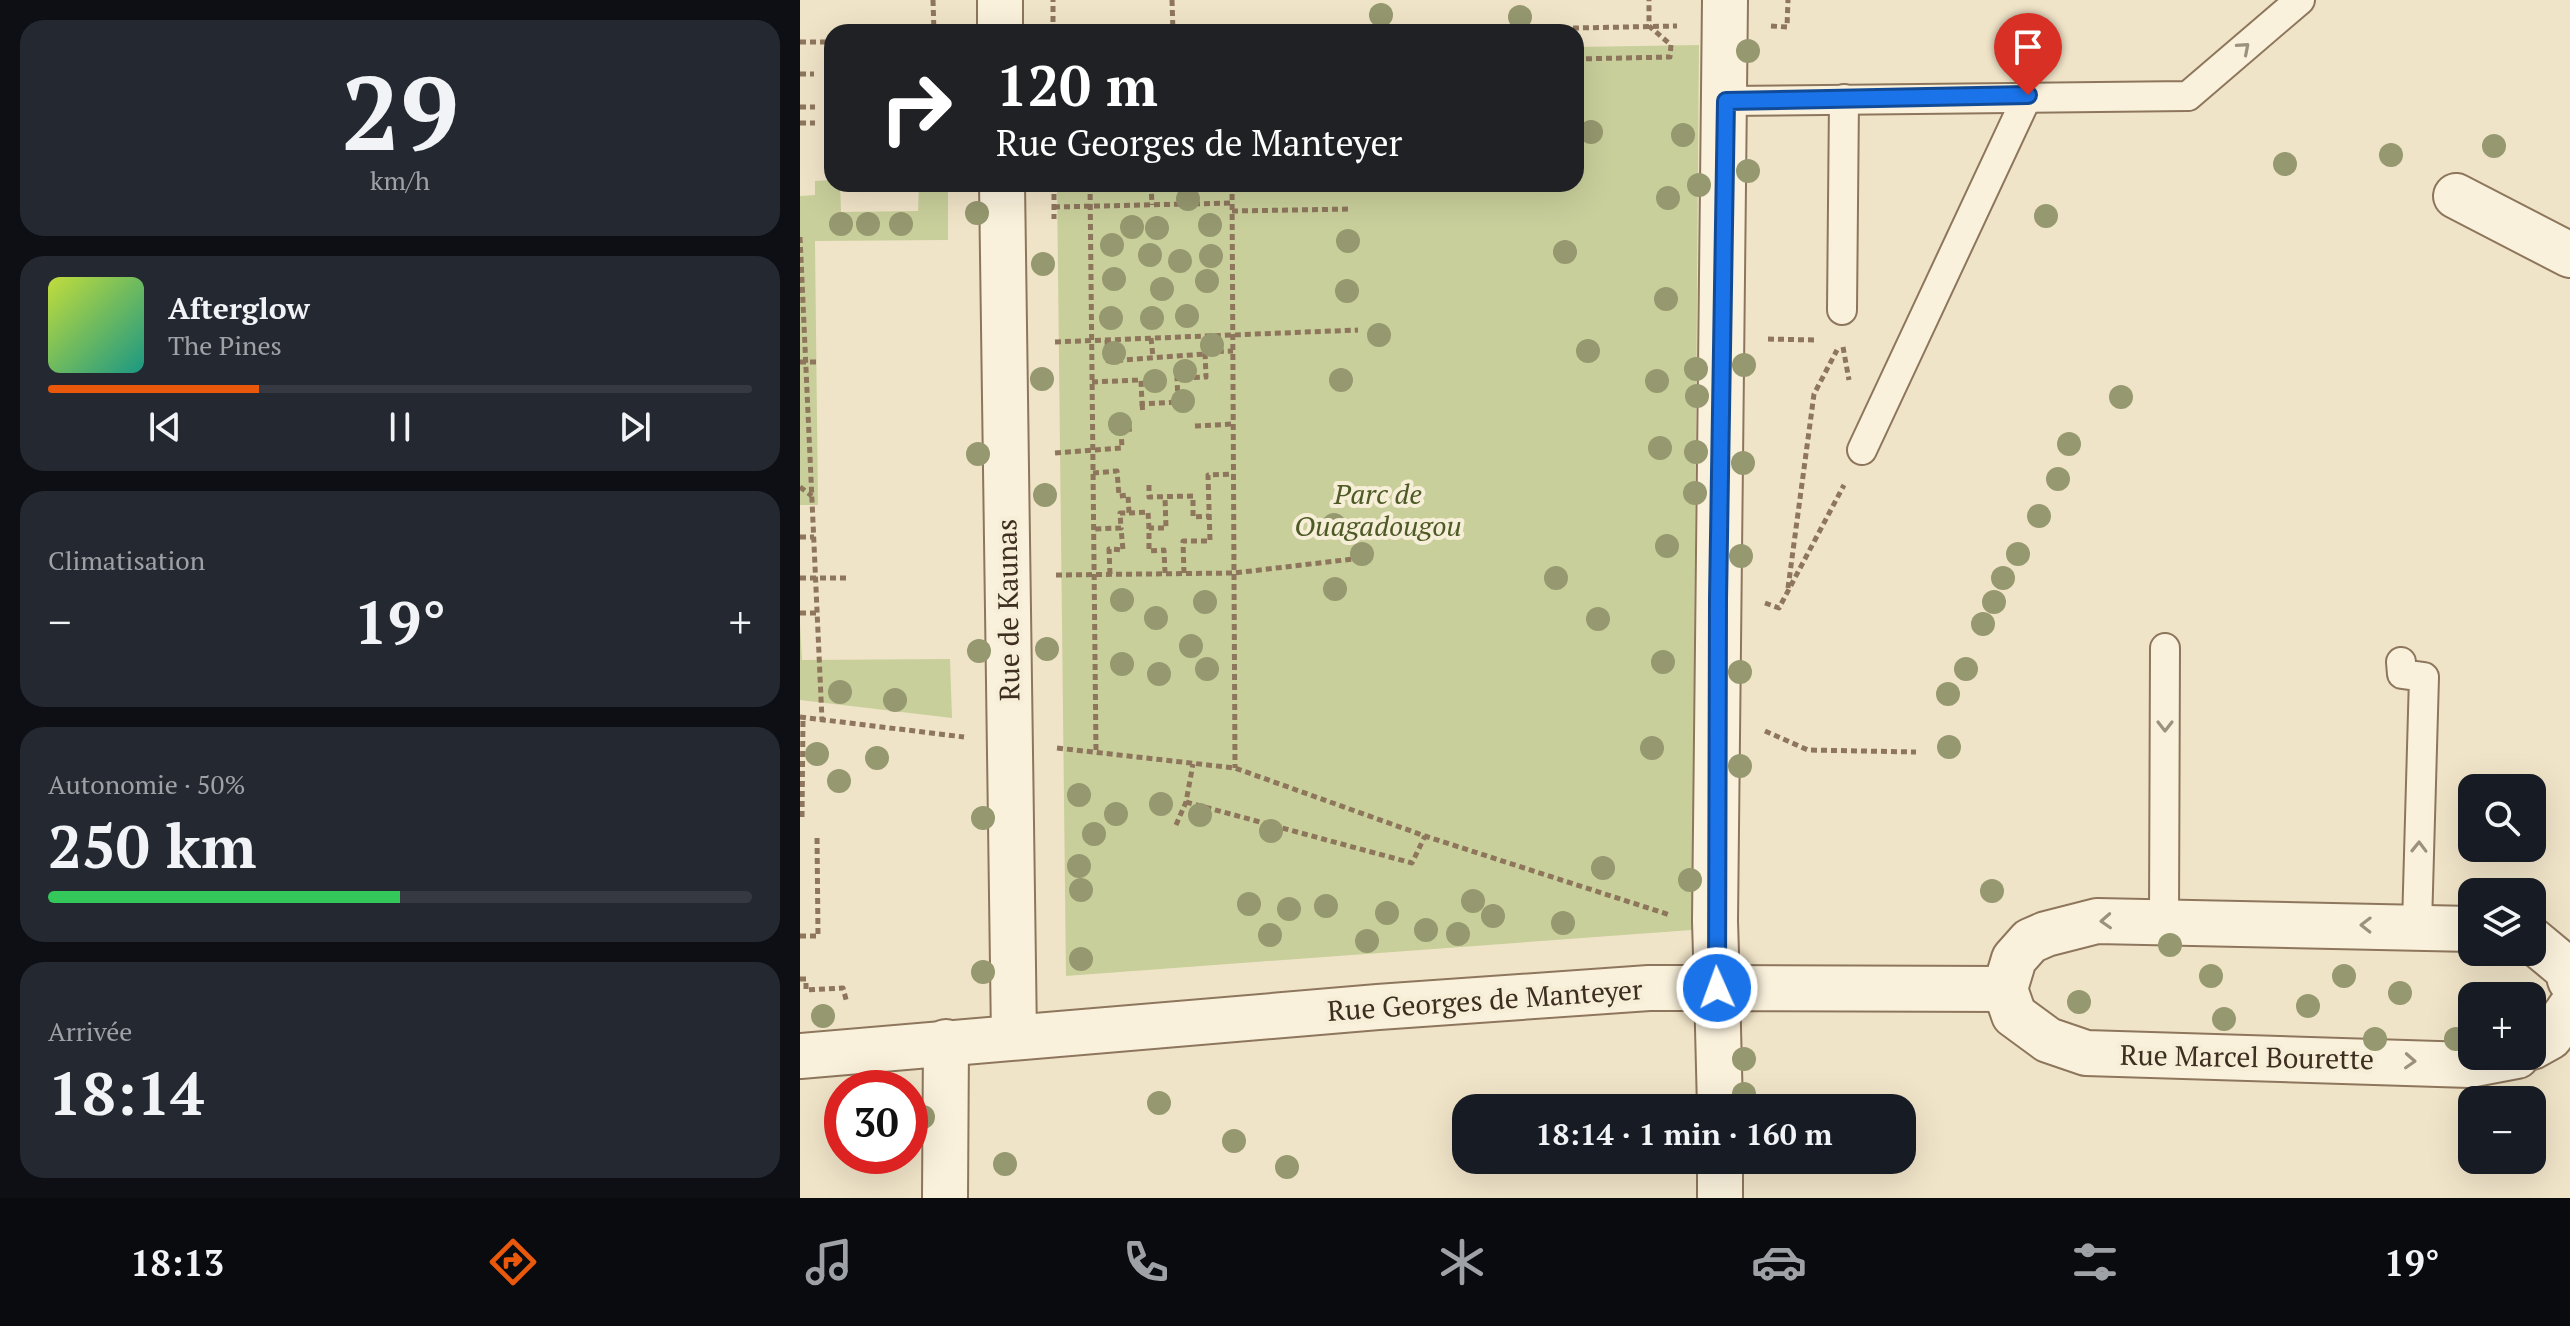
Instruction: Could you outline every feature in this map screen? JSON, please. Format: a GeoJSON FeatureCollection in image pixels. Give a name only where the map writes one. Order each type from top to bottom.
{"type":"FeatureCollection","features":[{"type":"Feature","properties":{"kind":"street"},"geometry":{"type":"LineString","coordinates":[[1000,0],[1000,24]]}},
{"type":"Feature","properties":{"kind":"street"},"geometry":{"type":"LineString","coordinates":[[1720,1094],[1715,921],[1725,0]]}},
{"type":"Feature","properties":{"kind":"street","name":"Rue de Kaunas"},"geometry":{"type":"LineString","coordinates":[[1002,192],[1014,1037]]}},
{"type":"Feature","properties":{"kind":"street"},"geometry":{"type":"LineString","coordinates":[[2456,196],[2570,255]]}},
{"type":"Feature","properties":{"kind":"street"},"geometry":{"type":"LineString","coordinates":[[1717,988],[2005,989],[2014,959],[2030,941],[2097,921],[2458,928]]}},
{"type":"Feature","properties":{"kind":"street"},"geometry":{"type":"LineString","coordinates":[[2546,951],[2560,962],[2570,980]]}},
{"type":"Feature","properties":{"kind":"street","name":"Rue Georges de Manteyer"},"geometry":{"type":"LineString","coordinates":[[800,1056],[1426,1004],[1649,988],[1717,988]]}},
{"type":"Feature","properties":{"kind":"street","name":"Rue Marcel Bourette"},"geometry":{"type":"LineString","coordinates":[[2005,989],[2014,1015],[2048,1040],[2086,1053],[2458,1065]]}},
{"type":"Feature","properties":{"kind":"street"},"geometry":{"type":"LineString","coordinates":[[2546,1039],[2570,1008]]}},
{"type":"Feature","properties":{"kind":"street"},"geometry":{"type":"LineString","coordinates":[[945,1198],[946,1042]]}},
{"type":"Feature","properties":{"kind":"street"},"geometry":{"type":"LineString","coordinates":[[1720,1174],[1720,1198]]}},
{"type":"Feature","properties":{"kind":"lane"},"geometry":{"type":"LineString","coordinates":[[1726,101],[2028,95],[2188,96],[2300,0]]}},
{"type":"Feature","properties":{"kind":"lane"},"geometry":{"type":"LineString","coordinates":[[1862,450],[2028,95]]}},
{"type":"Feature","properties":{"kind":"lane"},"geometry":{"type":"LineString","coordinates":[[1842,310],[1844,99]]}},
{"type":"Feature","properties":{"kind":"lane"},"geometry":{"type":"LineString","coordinates":[[2164,921],[2165,648]]}},
{"type":"Feature","properties":{"kind":"lane"},"geometry":{"type":"LineString","coordinates":[[2401,662],[2402,674],[2424,677],[2417,925]]}},
{"type":"Feature","properties":{"kind":"path"},"geometry":{"type":"LineString","coordinates":[[933,0],[934,24]]}},
{"type":"Feature","properties":{"kind":"path"},"geometry":{"type":"LineString","coordinates":[[1053,0],[1053,24]]}},
{"type":"Feature","properties":{"kind":"path"},"geometry":{"type":"LineString","coordinates":[[1172,0],[1173,24]]}},
{"type":"Feature","properties":{"kind":"path"},"geometry":{"type":"LineString","coordinates":[[1649,0],[1649,26]]}},
{"type":"Feature","properties":{"kind":"path"},"geometry":{"type":"LineString","coordinates":[[1584,28],[1649,26],[1671,45],[1670,57],[1584,59]]}},
{"type":"Feature","properties":{"kind":"path"},"geometry":{"type":"LineString","coordinates":[[800,42],[824,42]]}},
{"type":"Feature","properties":{"kind":"path"},"geometry":{"type":"LineString","coordinates":[[800,74],[814,74]]}},
{"type":"Feature","properties":{"kind":"path"},"geometry":{"type":"LineString","coordinates":[[800,107],[815,107]]}},
{"type":"Feature","properties":{"kind":"path"},"geometry":{"type":"LineString","coordinates":[[800,123],[815,123]]}},
{"type":"Feature","properties":{"kind":"path"},"geometry":{"type":"LineString","coordinates":[[1090,192],[1096,752]]}},
{"type":"Feature","properties":{"kind":"path"},"geometry":{"type":"LineString","coordinates":[[1151,192],[1152,205]]}},
{"type":"Feature","properties":{"kind":"path"},"geometry":{"type":"LineString","coordinates":[[1232,192],[1235,768]]}},
{"type":"Feature","properties":{"kind":"path"},"geometry":{"type":"LineString","coordinates":[[1054,207],[1232,203]]}},
{"type":"Feature","properties":{"kind":"path"},"geometry":{"type":"LineString","coordinates":[[1232,211],[1352,209]]}},
{"type":"Feature","properties":{"kind":"path"},"geometry":{"type":"LineString","coordinates":[[800,237],[803,362],[822,720]]}},
{"type":"Feature","properties":{"kind":"path"},"geometry":{"type":"LineString","coordinates":[[1055,342],[1358,330]]}},
{"type":"Feature","properties":{"kind":"path"},"geometry":{"type":"LineString","coordinates":[[1151,338],[1153,357]]}},
{"type":"Feature","properties":{"kind":"path"},"geometry":{"type":"LineString","coordinates":[[1766,339],[1826,340]]}},
{"type":"Feature","properties":{"kind":"path"},"geometry":{"type":"LineString","coordinates":[[1107,340],[1108,361],[1233,351]]}},
{"type":"Feature","properties":{"kind":"path"},"geometry":{"type":"LineString","coordinates":[[1788,593],[1814,394],[1841,341]]}},
{"type":"Feature","properties":{"kind":"path"},"geometry":{"type":"LineString","coordinates":[[1142,404],[1178,402],[1177,378],[1206,377],[1205,354]]}},
{"type":"Feature","properties":{"kind":"path"},"geometry":{"type":"LineString","coordinates":[[803,362],[817,362]]}},
{"type":"Feature","properties":{"kind":"path"},"geometry":{"type":"LineString","coordinates":[[1092,382],[1141,380],[1143,413]]}},
{"type":"Feature","properties":{"kind":"path"},"geometry":{"type":"LineString","coordinates":[[1195,426],[1233,424]]}},
{"type":"Feature","properties":{"kind":"path"},"geometry":{"type":"LineString","coordinates":[[1055,453],[1122,448],[1121,430],[1133,429]]}},
{"type":"Feature","properties":{"kind":"path"},"geometry":{"type":"LineString","coordinates":[[1758,601],[1779,608],[1862,450]]}},
{"type":"Feature","properties":{"kind":"path"},"geometry":{"type":"LineString","coordinates":[[1093,473],[1117,471],[1119,496],[1128,495],[1129,513]]}},
{"type":"Feature","properties":{"kind":"path"},"geometry":{"type":"LineString","coordinates":[[1184,573],[1183,541],[1210,541],[1208,475],[1233,474]]}},
{"type":"Feature","properties":{"kind":"path"},"geometry":{"type":"LineString","coordinates":[[1149,485],[1149,497],[1193,496],[1193,517],[1209,516]]}},
{"type":"Feature","properties":{"kind":"path"},"geometry":{"type":"LineString","coordinates":[[800,487],[812,496]]}},
{"type":"Feature","properties":{"kind":"path"},"geometry":{"type":"LineString","coordinates":[[1149,528],[1166,528],[1165,497]]}},
{"type":"Feature","properties":{"kind":"path"},"geometry":{"type":"LineString","coordinates":[[1110,574],[1109,549],[1123,550],[1120,513],[1148,512],[1149,551],[1164,550],[1165,573]]}},
{"type":"Feature","properties":{"kind":"path"},"geometry":{"type":"LineString","coordinates":[[1093,529],[1121,528]]}},
{"type":"Feature","properties":{"kind":"path"},"geometry":{"type":"LineString","coordinates":[[800,537],[814,537]]}},
{"type":"Feature","properties":{"kind":"path"},"geometry":{"type":"LineString","coordinates":[[1056,575],[1234,573],[1353,559]]}},
{"type":"Feature","properties":{"kind":"path"},"geometry":{"type":"LineString","coordinates":[[800,578],[849,578]]}},
{"type":"Feature","properties":{"kind":"path"},"geometry":{"type":"LineString","coordinates":[[800,613],[817,613]]}},
{"type":"Feature","properties":{"kind":"path"},"geometry":{"type":"LineString","coordinates":[[802,817],[802,717],[1010,744],[1235,768],[1425,836],[1666,914],[1715,921]]}},
{"type":"Feature","properties":{"kind":"path"},"geometry":{"type":"LineString","coordinates":[[1769,731],[1808,750],[1916,752]]}},
{"type":"Feature","properties":{"kind":"path"},"geometry":{"type":"LineString","coordinates":[[1176,825],[1186,802],[1193,764]]}},
{"type":"Feature","properties":{"kind":"path"},"geometry":{"type":"LineString","coordinates":[[1186,802],[1412,863],[1425,836]]}},
{"type":"Feature","properties":{"kind":"path"},"geometry":{"type":"LineString","coordinates":[[800,936],[818,936],[817,834]]}},
{"type":"Feature","properties":{"kind":"path"},"geometry":{"type":"LineString","coordinates":[[800,979],[806,979],[806,990],[843,988],[849,1012]]}},
{"type":"Feature","properties":{"kind":"green space","name":"Parc de Ouagadougou"},"geometry":{"type":"Polygon","coordinates":[[[1699,45],[1692,930],[1066,976],[1057,192],[1584,192],[1584,47],[1699,45]]]}},
{"type":"Feature","properties":{"kind":"green space"},"geometry":{"type":"Polygon","coordinates":[[[824,180],[824,192],[840,192],[841,212],[918,211],[919,192],[948,192],[948,240],[815,241],[818,505],[800,505],[800,196],[815,195],[815,181],[824,180]]]}},
{"type":"Feature","properties":{"kind":"green space"},"geometry":{"type":"Polygon","coordinates":[[[800,623],[802,660],[950,659],[952,718],[800,700],[800,623]]]}},
{"type":"Feature","properties":{"kind":"route"},"geometry":{"type":"LineString","coordinates":[[1717,988],[1718,599],[1726,101],[2028,95]]}}]}
